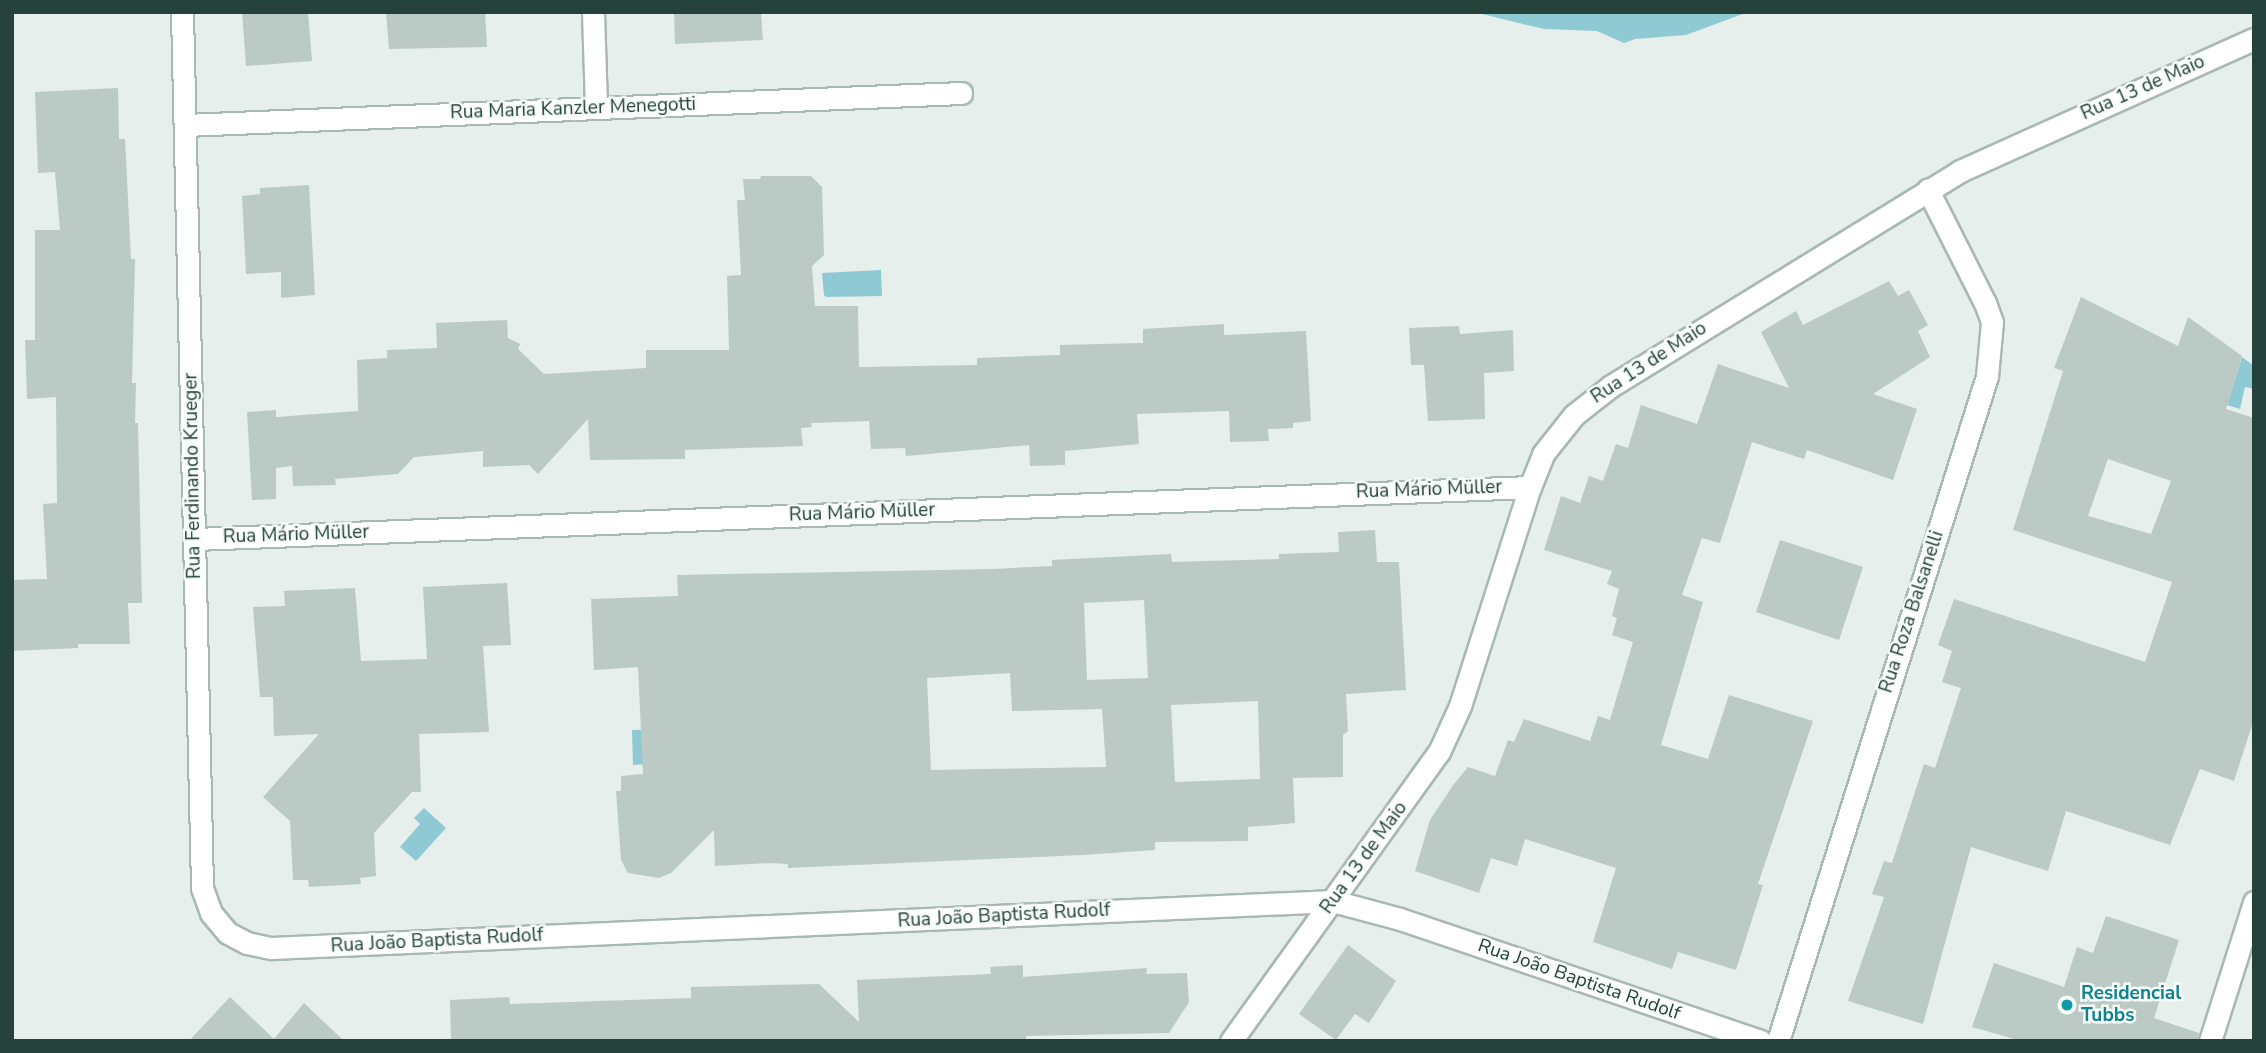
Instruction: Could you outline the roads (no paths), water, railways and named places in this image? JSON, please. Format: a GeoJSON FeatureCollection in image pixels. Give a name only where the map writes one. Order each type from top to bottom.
{"type":"FeatureCollection","features":[{"type":"Feature","properties":{"kind":"street","name":"Rua Ferdinando Krueger"},"geometry":{"type":"LineString","coordinates":[[182,12],[202,888],[211,913],[228,933]]}},
{"type":"Feature","properties":{"kind":"street"},"geometry":{"type":"LineString","coordinates":[[593,12],[596,108]]}},
{"type":"Feature","properties":{"kind":"street","name":"Rua 13 de Maio"},"geometry":{"type":"LineString","coordinates":[[1231,1041],[1415,788],[1450,730],[1543,454],[1556,435],[1592,399],[1983,158],[2254,39]]}},
{"type":"Feature","properties":{"kind":"street","name":"Rua Maria Kanzler Menegotti"},"geometry":{"type":"LineString","coordinates":[[185,125],[961,93]]}},
{"type":"Feature","properties":{"kind":"street","name":"Rua Roza Balsanelli"},"geometry":{"type":"LineString","coordinates":[[1778,1041],[1987,376],[1992,322],[1928,190]]}},
{"type":"Feature","properties":{"kind":"street","name":"Rua Mário Müller"},"geometry":{"type":"LineString","coordinates":[[195,539],[1530,487]]}},
{"type":"Feature","properties":{"kind":"street","name":"Rua João Baptista Rudolf"},"geometry":{"type":"LineString","coordinates":[[228,933],[247,943],[271,948],[1333,901],[1400,919],[1761,1041]]}},
{"type":"Feature","properties":{"kind":"street"},"geometry":{"type":"LineString","coordinates":[[2210,1041],[2254,902]]}},
{"type":"Feature","properties":{"kind":"water"},"geometry":{"type":"Polygon","coordinates":[[[1474,12],[1748,12],[1686,35],[1635,39],[1624,43],[1597,31],[1544,29],[1474,12]]]}},
{"type":"Feature","properties":{"kind":"water"},"geometry":{"type":"Polygon","coordinates":[[[881,270],[882,296],[824,295],[822,273],[881,270]]]}},
{"type":"Feature","properties":{"kind":"water"},"geometry":{"type":"Polygon","coordinates":[[[2242,357],[2254,366],[2254,389],[2245,387],[2240,409],[2227,405],[2242,357]]]}},
{"type":"Feature","properties":{"kind":"water"},"geometry":{"type":"Polygon","coordinates":[[[677,729],[648,764],[633,765],[632,730],[677,729]]]}},
{"type":"Feature","properties":{"kind":"water"},"geometry":{"type":"Polygon","coordinates":[[[424,808],[446,828],[416,861],[400,847],[420,824],[414,818],[424,808]]]}},
{"type":"Feature","properties":{"kind":"place","name":"Residencial Tubbs"},"geometry":{"type":"Point","coordinates":[2067,1005]}}]}
